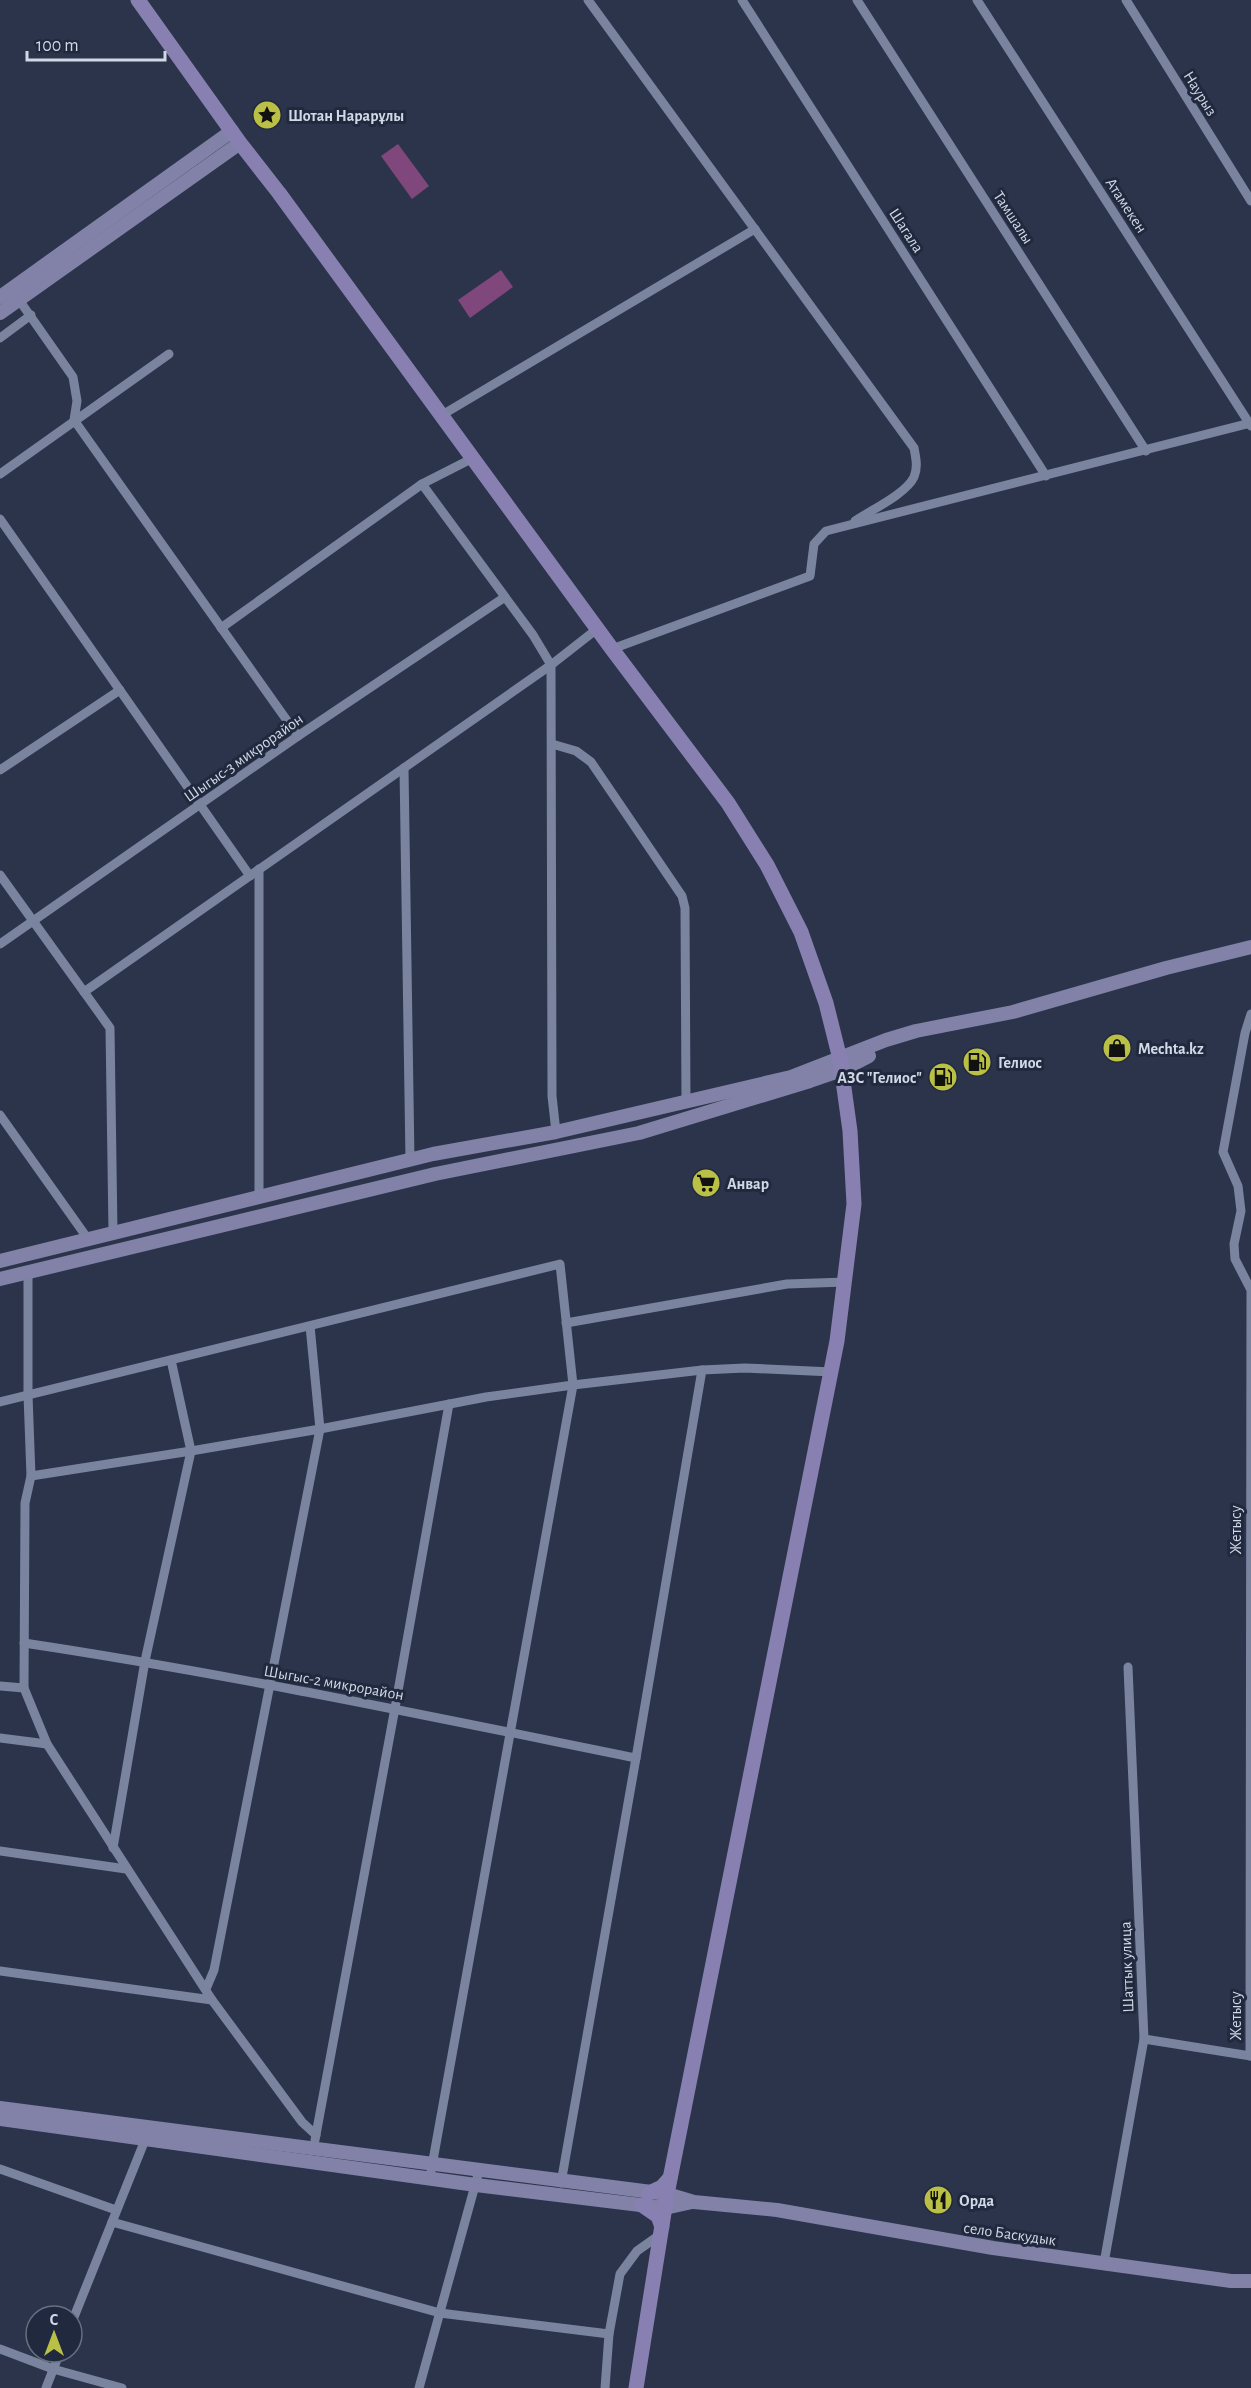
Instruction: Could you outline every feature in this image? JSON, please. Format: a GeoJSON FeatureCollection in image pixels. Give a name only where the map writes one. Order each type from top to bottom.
{"type":"FeatureCollection","features":[{"type":"Feature","properties":{"kind":"main road"},"geometry":{"type":"LineString","coordinates":[[138,0],[597,629],[728,803],[766,865],[801,932],[826,1004],[841,1064],[850,1131],[854,1204],[846,1282],[832,1371],[670,2178],[636,2388]]}},
{"type":"Feature","properties":{"kind":"main road"},"geometry":{"type":"LineString","coordinates":[[0,313],[10,296],[236,137]]}},
{"type":"Feature","properties":{"kind":"main road"},"geometry":{"type":"LineString","coordinates":[[0,1279],[435,1174],[639,1134],[841,1064],[886,1040],[1013,1012],[1166,968],[1251,947]]}},
{"type":"Feature","properties":{"kind":"main road"},"geometry":{"type":"LineString","coordinates":[[0,1260],[433,1154],[556,1132],[841,1064]]}},
{"type":"Feature","properties":{"kind":"main road"},"geometry":{"type":"LineString","coordinates":[[433,1154],[435,1174]]}},
{"type":"Feature","properties":{"kind":"main road"},"geometry":{"type":"LineString","coordinates":[[0,2108],[148,2133],[432,2171],[479,2171],[560,2188]]}},
{"type":"Feature","properties":{"kind":"main road"},"geometry":{"type":"LineString","coordinates":[[0,2119],[148,2133]]}},
{"type":"Feature","properties":{"kind":"main road"},"geometry":{"type":"LineString","coordinates":[[432,2171],[476,2185],[560,2188]]}},
{"type":"Feature","properties":{"kind":"main road"},"geometry":{"type":"LineString","coordinates":[[661,2230],[658,2216],[645,2199],[670,2178]]}},
{"type":"Feature","properties":{"kind":"main road","name":"село Баскудык"},"geometry":{"type":"LineString","coordinates":[[560,2188],[645,2199],[771,2209],[993,2248],[1231,2281],[1251,2280]]}},
{"type":"Feature","properties":{"kind":"street"},"geometry":{"type":"LineString","coordinates":[[588,0],[914,448],[917,462],[914,477],[905,489],[848,525]]}},
{"type":"Feature","properties":{"kind":"street","name":"Шагала"},"geometry":{"type":"LineString","coordinates":[[742,0],[1046,476]]}},
{"type":"Feature","properties":{"kind":"street","name":"Тамшалы"},"geometry":{"type":"LineString","coordinates":[[857,0],[1146,451]]}},
{"type":"Feature","properties":{"kind":"street","name":"Атамекен"},"geometry":{"type":"LineString","coordinates":[[977,0],[1250,425]]}},
{"type":"Feature","properties":{"kind":"street","name":"Наурыз"},"geometry":{"type":"LineString","coordinates":[[1126,0],[1251,201]]}},
{"type":"Feature","properties":{"kind":"street"},"geometry":{"type":"LineString","coordinates":[[442,415],[755,229]]}},
{"type":"Feature","properties":{"kind":"street"},"geometry":{"type":"LineString","coordinates":[[10,296],[31,315],[74,377],[77,401],[74,420],[298,736]]}},
{"type":"Feature","properties":{"kind":"street"},"geometry":{"type":"LineString","coordinates":[[0,339],[31,315]]}},
{"type":"Feature","properties":{"kind":"street"},"geometry":{"type":"LineString","coordinates":[[0,474],[169,354]]}},
{"type":"Feature","properties":{"kind":"street"},"geometry":{"type":"LineString","coordinates":[[612,649],[810,576],[811,552],[818,537],[826,531],[1250,425]]}},
{"type":"Feature","properties":{"kind":"street"},"geometry":{"type":"LineString","coordinates":[[221,628],[422,484],[473,458]]}},
{"type":"Feature","properties":{"kind":"street"},"geometry":{"type":"LineString","coordinates":[[422,484],[533,634],[551,665],[552,1096],[556,1132]]}},
{"type":"Feature","properties":{"kind":"street"},"geometry":{"type":"LineString","coordinates":[[0,519],[250,876]]}},
{"type":"Feature","properties":{"kind":"street","name":"Шыгыс-3 микрорайон"},"geometry":{"type":"LineString","coordinates":[[0,944],[298,736],[505,597]]}},
{"type":"Feature","properties":{"kind":"street"},"geometry":{"type":"LineString","coordinates":[[84,992],[551,665],[597,629]]}},
{"type":"Feature","properties":{"kind":"street"},"geometry":{"type":"LineString","coordinates":[[0,770],[120,690]]}},
{"type":"Feature","properties":{"kind":"street"},"geometry":{"type":"LineString","coordinates":[[552,744],[576,751],[591,762],[682,896],[685,908],[686,1102]]}},
{"type":"Feature","properties":{"kind":"street"},"geometry":{"type":"LineString","coordinates":[[404,768],[410,1161]]}},
{"type":"Feature","properties":{"kind":"street"},"geometry":{"type":"LineString","coordinates":[[259,869],[259,1198]]}},
{"type":"Feature","properties":{"kind":"street"},"geometry":{"type":"LineString","coordinates":[[0,875],[110,1028],[113,1232]]}},
{"type":"Feature","properties":{"kind":"street","name":"Жетысу"},"geometry":{"type":"LineString","coordinates":[[1250,2056],[1251,1290],[1235,1259],[1234,1244],[1241,1211],[1238,1186],[1223,1152],[1245,1033],[1251,1014]]}},
{"type":"Feature","properties":{"kind":"street"},"geometry":{"type":"LineString","coordinates":[[0,1115],[88,1239]]}},
{"type":"Feature","properties":{"kind":"street"},"geometry":{"type":"LineString","coordinates":[[0,1402],[560,1264],[573,1385],[432,2171]]}},
{"type":"Feature","properties":{"kind":"street"},"geometry":{"type":"LineString","coordinates":[[28,1272],[28,1395],[31,1476],[25,1503],[24,1688],[47,1744],[126,1869],[212,2000],[302,2122],[315,2135]]}},
{"type":"Feature","properties":{"kind":"street"},"geometry":{"type":"LineString","coordinates":[[566,1323],[787,1284],[846,1282]]}},
{"type":"Feature","properties":{"kind":"street"},"geometry":{"type":"LineString","coordinates":[[206,1989],[214,1970],[320,1429],[310,1326]]}},
{"type":"Feature","properties":{"kind":"street"},"geometry":{"type":"LineString","coordinates":[[113,1848],[145,1661],[191,1451],[171,1360]]}},
{"type":"Feature","properties":{"kind":"street"},"geometry":{"type":"LineString","coordinates":[[31,1476],[191,1451],[449,1404],[573,1385],[702,1370],[745,1368],[832,1371]]}},
{"type":"Feature","properties":{"kind":"street"},"geometry":{"type":"LineString","coordinates":[[560,2188],[702,1370]]}},
{"type":"Feature","properties":{"kind":"street"},"geometry":{"type":"LineString","coordinates":[[312,2155],[449,1404]]}},
{"type":"Feature","properties":{"kind":"street","name":"Шыгыс-2 микрорайон"},"geometry":{"type":"LineString","coordinates":[[24,1643],[145,1661],[395,1708],[636,1758]]}},
{"type":"Feature","properties":{"kind":"street","name":"Шаттык улица"},"geometry":{"type":"LineString","coordinates":[[1104,2263],[1144,2039],[1128,1667]]}},
{"type":"Feature","properties":{"kind":"street"},"geometry":{"type":"LineString","coordinates":[[0,1686],[24,1688]]}},
{"type":"Feature","properties":{"kind":"street"},"geometry":{"type":"LineString","coordinates":[[0,1738],[47,1744]]}},
{"type":"Feature","properties":{"kind":"street"},"geometry":{"type":"LineString","coordinates":[[0,1851],[126,1869]]}},
{"type":"Feature","properties":{"kind":"street"},"geometry":{"type":"LineString","coordinates":[[0,1971],[212,2000]]}},
{"type":"Feature","properties":{"kind":"street"},"geometry":{"type":"LineString","coordinates":[[1144,2039],[1250,2056]]}},
{"type":"Feature","properties":{"kind":"street"},"geometry":{"type":"LineString","coordinates":[[79,2304],[148,2133]]}},
{"type":"Feature","properties":{"kind":"street"},"geometry":{"type":"LineString","coordinates":[[0,2169],[116,2211]]}},
{"type":"Feature","properties":{"kind":"street"},"geometry":{"type":"LineString","coordinates":[[419,2388],[479,2171]]}},
{"type":"Feature","properties":{"kind":"street"},"geometry":{"type":"LineString","coordinates":[[112,2222],[440,2313],[609,2334]]}},
{"type":"Feature","properties":{"kind":"street"},"geometry":{"type":"LineString","coordinates":[[605,2388],[609,2334],[620,2274],[637,2251],[661,2230]]}},
{"type":"Feature","properties":{"kind":"street"},"geometry":{"type":"LineString","coordinates":[[0,2349],[53,2369],[122,2388]]}},
{"type":"Feature","properties":{"kind":"street"},"geometry":{"type":"LineString","coordinates":[[46,2388],[55,2364]]}},
{"type":"Feature","properties":{"kind":"shaded area"},"geometry":{"type":"Polygon","coordinates":[[[398,144],[429,186],[412,199],[381,156],[398,144]]]}},
{"type":"Feature","properties":{"kind":"shaded area"},"geometry":{"type":"Polygon","coordinates":[[[501,270],[513,287],[470,318],[458,300],[501,270]]]}},
{"type":"Feature","properties":{"kind":"place","name":"Шотан Нарарұлы"},"geometry":{"type":"Point","coordinates":[267,115]}},
{"type":"Feature","properties":{"kind":"place","name":"Mechta.kz"},"geometry":{"type":"Point","coordinates":[1117,1048]}},
{"type":"Feature","properties":{"kind":"place","name":"Гелиос"},"geometry":{"type":"Point","coordinates":[977,1062]}},
{"type":"Feature","properties":{"kind":"place","name":"АЗС \"Гелиос\""},"geometry":{"type":"Point","coordinates":[943,1077]}},
{"type":"Feature","properties":{"kind":"place","name":"Анвар"},"geometry":{"type":"Point","coordinates":[706,1183]}},
{"type":"Feature","properties":{"kind":"place","name":"Орда"},"geometry":{"type":"Point","coordinates":[938,2200]}}]}
